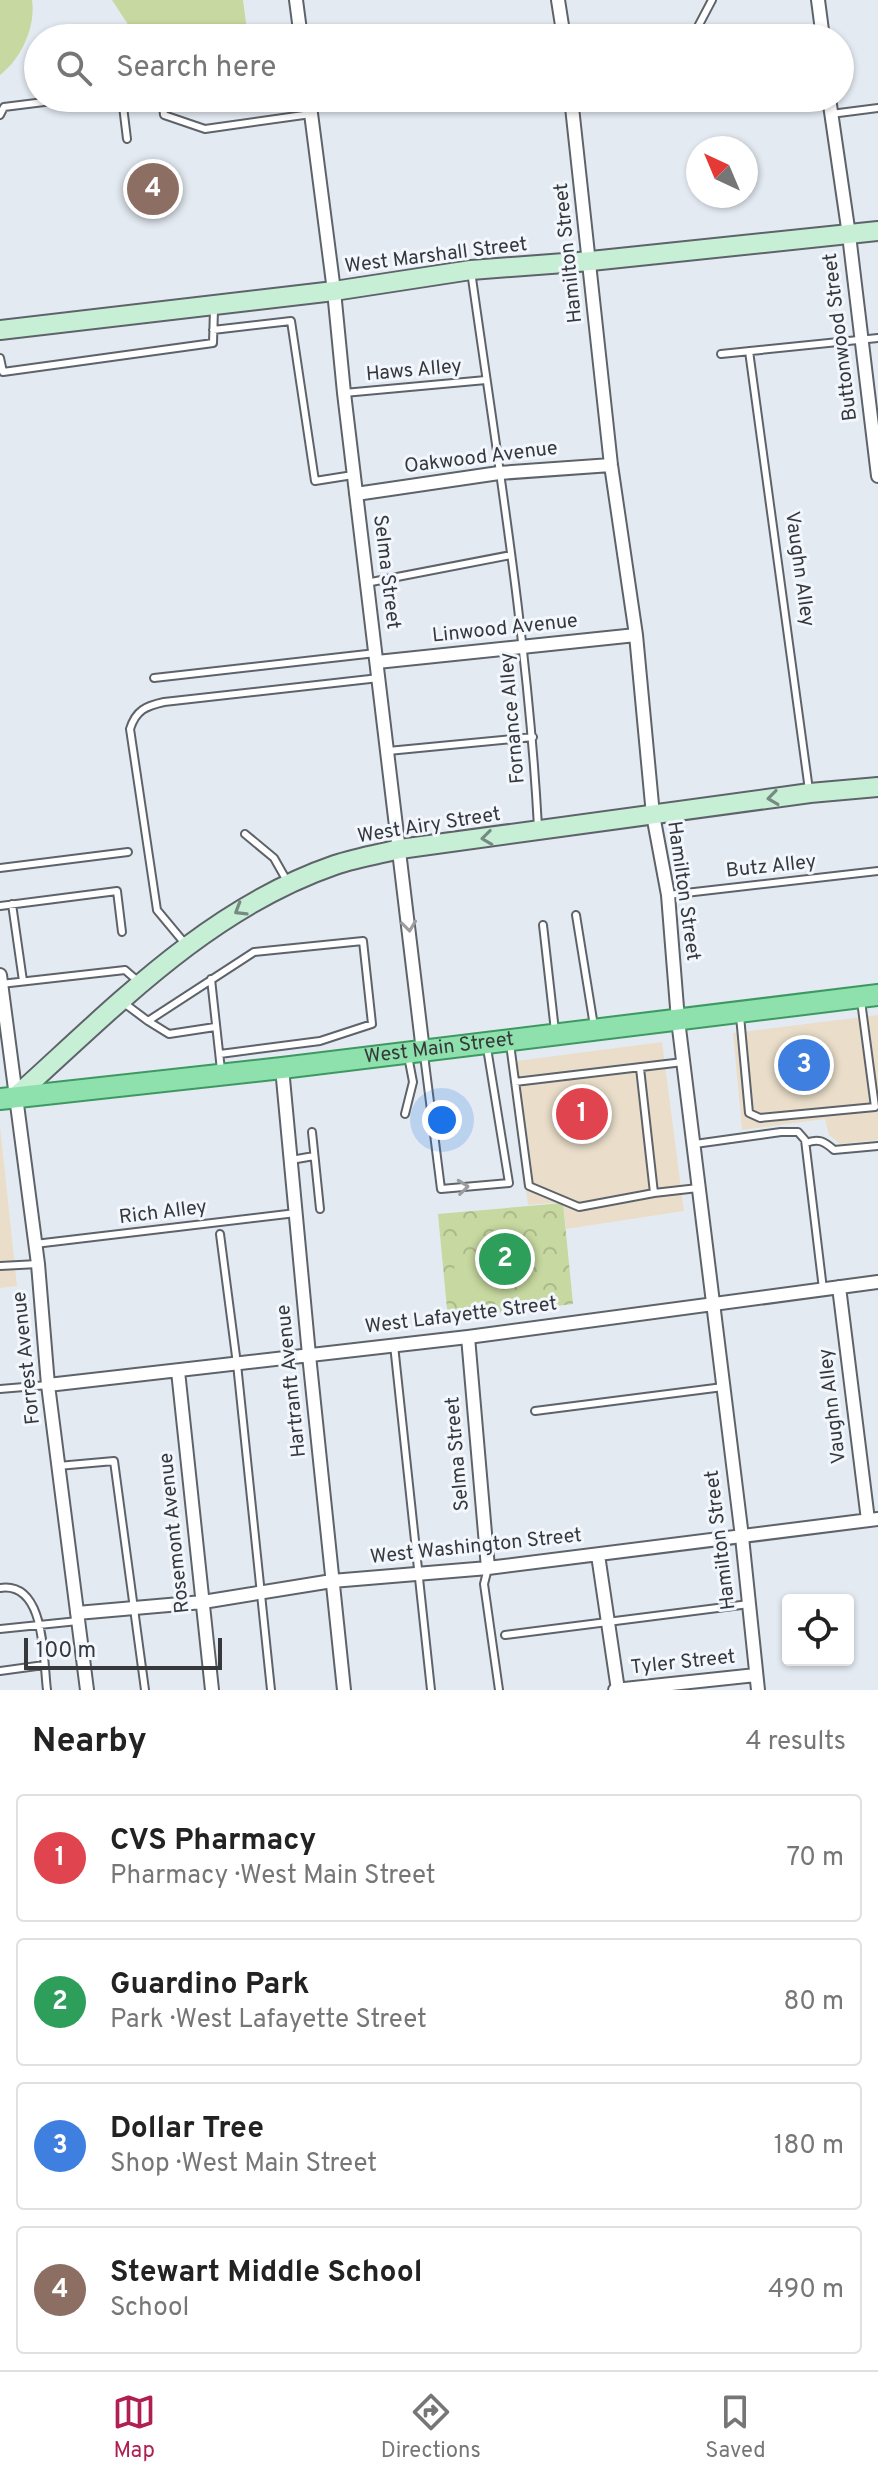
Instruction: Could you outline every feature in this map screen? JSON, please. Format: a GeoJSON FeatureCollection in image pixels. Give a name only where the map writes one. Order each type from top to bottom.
{"type":"FeatureCollection","features":[{"type":"Feature","properties":{"kind":"main road","name":"West Marshall Street"},"geometry":{"type":"LineString","coordinates":[[0,330],[334,291],[471,270],[591,261],[878,231]]}},
{"type":"Feature","properties":{"kind":"main road","name":"West Airy Street"},"geometry":{"type":"LineString","coordinates":[[8,1098],[187,946],[239,910],[289,884],[336,865],[400,849],[810,793],[878,787]]}},
{"type":"Feature","properties":{"kind":"main road","name":"West Main Street"},"geometry":{"type":"LineString","coordinates":[[8,1098],[221,1064],[282,1068],[869,996]]}},
{"type":"Feature","properties":{"kind":"street"},"geometry":{"type":"LineString","coordinates":[[296,0],[299,24]]}},
{"type":"Feature","properties":{"kind":"street"},"geometry":{"type":"LineString","coordinates":[[558,0],[562,24]]}},
{"type":"Feature","properties":{"kind":"street"},"geometry":{"type":"LineString","coordinates":[[818,0],[821,24]]}},
{"type":"Feature","properties":{"kind":"street","name":"Hamilton Street"},"geometry":{"type":"LineString","coordinates":[[573,112],[611,465],[636,635],[653,815],[668,895],[678,1020],[758,1690]]}},
{"type":"Feature","properties":{"kind":"street","name":"Selma Street"},"geometry":{"type":"LineString","coordinates":[[311,114],[400,849],[416,1052]]}},
{"type":"Feature","properties":{"kind":"street","name":"Buttonwood Street"},"geometry":{"type":"LineString","coordinates":[[831,114],[874,417],[878,476]]}},
{"type":"Feature","properties":{"kind":"street","name":"Oakwood Avenue"},"geometry":{"type":"LineString","coordinates":[[356,494],[499,473],[611,465]]}},
{"type":"Feature","properties":{"kind":"street","name":"Linwood Avenue"},"geometry":{"type":"LineString","coordinates":[[376,658],[636,635]]}},
{"type":"Feature","properties":{"kind":"street","name":"Forrest Avenue"},"geometry":{"type":"LineString","coordinates":[[1,980],[8,1098],[38,1264],[48,1385],[87,1690]]}},
{"type":"Feature","properties":{"kind":"street","name":"Hartranft Avenue"},"geometry":{"type":"LineString","coordinates":[[282,1068],[344,1690]]}},
{"type":"Feature","properties":{"kind":"street","name":"West Lafayette Street"},"geometry":{"type":"LineString","coordinates":[[48,1385],[468,1337],[878,1282]]}},
{"type":"Feature","properties":{"kind":"street","name":"Vaughn Alley"},"geometry":{"type":"LineString","coordinates":[[839,1287],[873,1519]]}},
{"type":"Feature","properties":{"kind":"street","name":"Selma Street"},"geometry":{"type":"LineString","coordinates":[[468,1337],[488,1568]]}},
{"type":"Feature","properties":{"kind":"street","name":"Rosemont Avenue"},"geometry":{"type":"LineString","coordinates":[[178,1371],[212,1690]]}},
{"type":"Feature","properties":{"kind":"street","name":"West Washington Street"},"geometry":{"type":"LineString","coordinates":[[78,1617],[203,1602],[332,1581],[488,1568],[873,1519]]}},
{"type":"Feature","properties":{"kind":"street"},"geometry":{"type":"LineString","coordinates":[[598,1555],[616,1690]]}},
{"type":"Feature","properties":{"kind":"street","name":"Tyler Street"},"geometry":{"type":"LineString","coordinates":[[616,1690],[756,1675]]}},
{"type":"Feature","properties":{"kind":"lane"},"geometry":{"type":"LineString","coordinates":[[699,24],[712,0]]}},
{"type":"Feature","properties":{"kind":"lane"},"geometry":{"type":"LineString","coordinates":[[0,115],[4,107],[24,104]]}},
{"type":"Feature","properties":{"kind":"lane"},"geometry":{"type":"LineString","coordinates":[[854,111],[878,108]]}},
{"type":"Feature","properties":{"kind":"lane"},"geometry":{"type":"LineString","coordinates":[[124,112],[127,139]]}},
{"type":"Feature","properties":{"kind":"lane"},"geometry":{"type":"LineString","coordinates":[[164,112],[164,115],[205,129],[311,114]]}},
{"type":"Feature","properties":{"kind":"lane"},"geometry":{"type":"LineString","coordinates":[[831,114],[847,112]]}},
{"type":"Feature","properties":{"kind":"lane","name":"Fornance Alley"},"geometry":{"type":"LineString","coordinates":[[471,270],[523,647],[533,737],[538,831]]}},
{"type":"Feature","properties":{"kind":"lane"},"geometry":{"type":"LineString","coordinates":[[0,358],[3,372],[213,343],[214,305]]}},
{"type":"Feature","properties":{"kind":"lane"},"geometry":{"type":"LineString","coordinates":[[213,330],[291,321],[315,481],[353,475]]}},
{"type":"Feature","properties":{"kind":"lane"},"geometry":{"type":"LineString","coordinates":[[721,354],[878,338]]}},
{"type":"Feature","properties":{"kind":"lane","name":"Vaughn Alley"},"geometry":{"type":"LineString","coordinates":[[749,351],[810,793]]}},
{"type":"Feature","properties":{"kind":"lane","name":"Haws Alley"},"geometry":{"type":"LineString","coordinates":[[344,393],[486,380]]}},
{"type":"Feature","properties":{"kind":"lane"},"geometry":{"type":"LineString","coordinates":[[366,583],[511,555]]}},
{"type":"Feature","properties":{"kind":"lane"},"geometry":{"type":"LineString","coordinates":[[154,678],[376,658]]}},
{"type":"Feature","properties":{"kind":"lane"},"geometry":{"type":"LineString","coordinates":[[187,946],[157,910],[130,729],[133,719],[149,705],[164,702],[379,678]]}},
{"type":"Feature","properties":{"kind":"lane"},"geometry":{"type":"LineString","coordinates":[[388,751],[533,737]]}},
{"type":"Feature","properties":{"kind":"lane"},"geometry":{"type":"LineString","coordinates":[[245,834],[274,858],[289,884]]}},
{"type":"Feature","properties":{"kind":"lane"},"geometry":{"type":"LineString","coordinates":[[0,868],[128,852]]}},
{"type":"Feature","properties":{"kind":"lane","name":"Butz Alley"},"geometry":{"type":"LineString","coordinates":[[668,895],[878,871]]}},
{"type":"Feature","properties":{"kind":"lane"},"geometry":{"type":"LineString","coordinates":[[0,906],[117,891],[122,932]]}},
{"type":"Feature","properties":{"kind":"lane"},"geometry":{"type":"LineString","coordinates":[[12,904],[23,981]]}},
{"type":"Feature","properties":{"kind":"lane"},"geometry":{"type":"LineString","coordinates":[[576,915],[594,1030]]}},
{"type":"Feature","properties":{"kind":"lane"},"geometry":{"type":"LineString","coordinates":[[543,925],[555,1035]]}},
{"type":"Feature","properties":{"kind":"lane"},"geometry":{"type":"LineString","coordinates":[[148,1021],[211,979],[254,952],[363,941],[372,1024],[320,1041],[221,1064],[211,979]]}},
{"type":"Feature","properties":{"kind":"lane"},"geometry":{"type":"LineString","coordinates":[[1,980],[23,981],[125,970],[141,983]]}},
{"type":"Feature","properties":{"kind":"lane"},"geometry":{"type":"LineString","coordinates":[[740,1012],[749,1113],[760,1118],[875,1107],[869,1060],[869,996]]}},
{"type":"Feature","properties":{"kind":"lane"},"geometry":{"type":"LineString","coordinates":[[121,1001],[169,1034],[215,1027]]}},
{"type":"Feature","properties":{"kind":"lane"},"geometry":{"type":"LineString","coordinates":[[510,1040],[529,1186],[579,1207],[698,1188]]}},
{"type":"Feature","properties":{"kind":"lane"},"geometry":{"type":"LineString","coordinates":[[416,1052],[441,1189],[509,1183],[487,1043]]}},
{"type":"Feature","properties":{"kind":"lane"},"geometry":{"type":"LineString","coordinates":[[405,1114],[416,1052]]}},
{"type":"Feature","properties":{"kind":"lane"},"geometry":{"type":"LineString","coordinates":[[869,1060],[878,1060]]}},
{"type":"Feature","properties":{"kind":"lane"},"geometry":{"type":"LineString","coordinates":[[515,1082],[683,1062]]}},
{"type":"Feature","properties":{"kind":"lane"},"geometry":{"type":"LineString","coordinates":[[640,1068],[654,1193]]}},
{"type":"Feature","properties":{"kind":"lane"},"geometry":{"type":"LineString","coordinates":[[312,1132],[320,1209]]}},
{"type":"Feature","properties":{"kind":"lane"},"geometry":{"type":"LineString","coordinates":[[693,1144],[798,1132],[806,1143],[823,1289]]}},
{"type":"Feature","properties":{"kind":"lane"},"geometry":{"type":"LineString","coordinates":[[806,1143],[815,1139],[825,1142],[834,1150],[878,1146]]}},
{"type":"Feature","properties":{"kind":"lane"},"geometry":{"type":"LineString","coordinates":[[291,1160],[314,1156]]}},
{"type":"Feature","properties":{"kind":"lane","name":"Rich Alley"},"geometry":{"type":"LineString","coordinates":[[35,1244],[296,1213]]}},
{"type":"Feature","properties":{"kind":"lane"},"geometry":{"type":"LineString","coordinates":[[220,1234],[237,1364],[271,1690]]}},
{"type":"Feature","properties":{"kind":"lane"},"geometry":{"type":"LineString","coordinates":[[0,1266],[38,1264]]}},
{"type":"Feature","properties":{"kind":"lane"},"geometry":{"type":"LineString","coordinates":[[394,1345],[431,1690]]}},
{"type":"Feature","properties":{"kind":"lane"},"geometry":{"type":"LineString","coordinates":[[0,1389],[48,1385]]}},
{"type":"Feature","properties":{"kind":"lane"},"geometry":{"type":"LineString","coordinates":[[535,1411],[723,1387]]}},
{"type":"Feature","properties":{"kind":"lane"},"geometry":{"type":"LineString","coordinates":[[58,1466],[114,1461],[145,1690]]}},
{"type":"Feature","properties":{"kind":"lane"},"geometry":{"type":"LineString","coordinates":[[488,1568],[484,1584],[499,1690]]}},
{"type":"Feature","properties":{"kind":"lane"},"geometry":{"type":"LineString","coordinates":[[0,1588],[22,1591],[31,1600],[38,1624],[47,1690]]}},
{"type":"Feature","properties":{"kind":"lane"},"geometry":{"type":"LineString","coordinates":[[505,1635],[749,1604]]}},
{"type":"Feature","properties":{"kind":"lane"},"geometry":{"type":"LineString","coordinates":[[0,1629],[78,1617]]}},
{"type":"Feature","properties":{"kind":"lane"},"geometry":{"type":"LineString","coordinates":[[0,1671],[44,1665]]}},
{"type":"Feature","properties":{"kind":"shaded area"},"geometry":{"type":"Polygon","coordinates":[[[878,1015],[878,1140],[840,1144],[829,1135],[825,1119],[742,1130],[733,1033],[878,1015]]]}},
{"type":"Feature","properties":{"kind":"shaded area"},"geometry":{"type":"Polygon","coordinates":[[[662,1042],[684,1211],[566,1229],[563,1202],[528,1205],[509,1062],[662,1042]]]}},
{"type":"Feature","properties":{"kind":"shaded area"},"geometry":{"type":"Polygon","coordinates":[[[0,1126],[17,1286],[0,1288],[0,1126]]]}},
{"type":"Feature","properties":{"kind":"green space"},"geometry":{"type":"Polygon","coordinates":[[[0,0],[32,0],[32,21],[31,24],[24,24],[24,44],[0,75],[0,0]]]}},
{"type":"Feature","properties":{"kind":"green space"},"geometry":{"type":"Polygon","coordinates":[[[112,0],[243,0],[246,24],[128,24],[112,0]]]}},
{"type":"Feature","properties":{"kind":"green space"},"geometry":{"type":"Polygon","coordinates":[[[563,1203],[573,1304],[448,1319],[438,1214],[563,1203]]]}},
{"type":"Feature","properties":{"kind":"green space"},"geometry":{"type":"Polygon","coordinates":[[[484,1263],[488,1298],[458,1302],[454,1267],[484,1263]]]}},
{"type":"Feature","properties":{"kind":"place","name":"Stewart Middle School"},"geometry":{"type":"Point","coordinates":[153,189]}},
{"type":"Feature","properties":{"kind":"place","name":"Dollar Tree"},"geometry":{"type":"Point","coordinates":[804,1065]}},
{"type":"Feature","properties":{"kind":"place","name":"CVS Pharmacy"},"geometry":{"type":"Point","coordinates":[582,1114]}},
{"type":"Feature","properties":{"kind":"place","name":"Guardino Park"},"geometry":{"type":"Point","coordinates":[505,1259]}}]}
